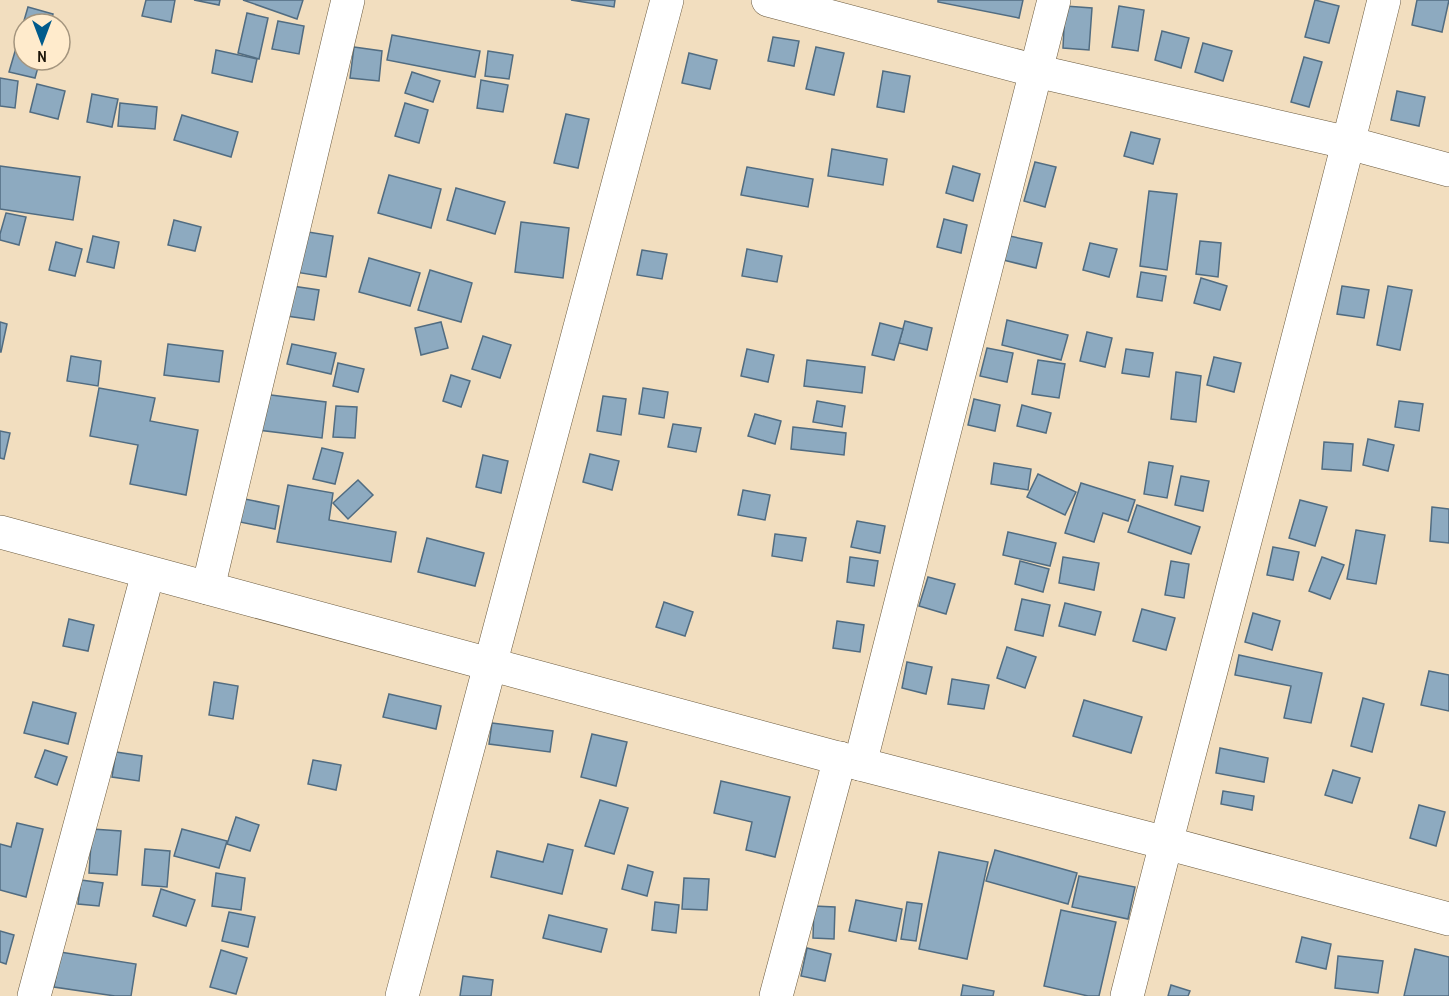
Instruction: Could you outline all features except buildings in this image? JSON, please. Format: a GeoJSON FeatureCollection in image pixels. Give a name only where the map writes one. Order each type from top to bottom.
{"type":"FeatureCollection","features":[{"type":"Feature","properties":{"kind":"street"},"geometry":{"type":"LineString","coordinates":[[208,588],[348,0]]}},
{"type":"Feature","properties":{"kind":"street"},"geometry":{"type":"LineString","coordinates":[[402,996],[667,0]]}},
{"type":"Feature","properties":{"kind":"street"},"geometry":{"type":"LineString","coordinates":[[768,0],[1036,71],[1349,143],[1449,170]]}},
{"type":"Feature","properties":{"kind":"street"},"geometry":{"type":"LineString","coordinates":[[776,996],[850,761],[1054,0]]}},
{"type":"Feature","properties":{"kind":"street"},"geometry":{"type":"LineString","coordinates":[[1127,996],[1349,143],[1384,0]]}},
{"type":"Feature","properties":{"kind":"street"},"geometry":{"type":"LineString","coordinates":[[0,532],[850,761],[1449,919]]}},
{"type":"Feature","properties":{"kind":"street"},"geometry":{"type":"LineString","coordinates":[[34,996],[148,573]]}}]}
